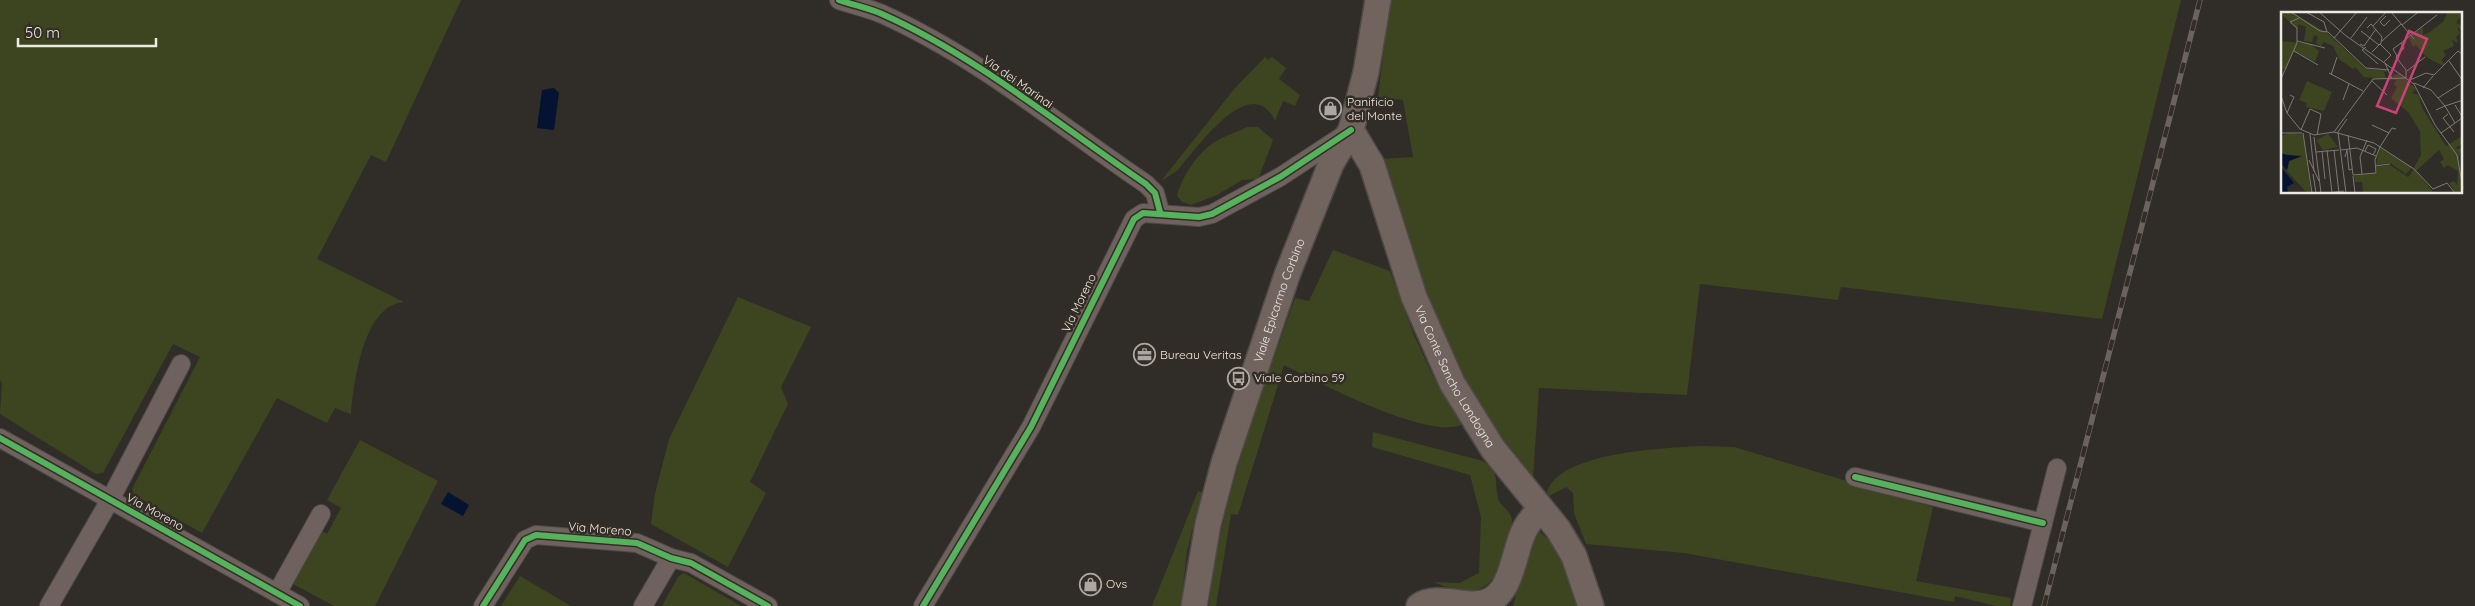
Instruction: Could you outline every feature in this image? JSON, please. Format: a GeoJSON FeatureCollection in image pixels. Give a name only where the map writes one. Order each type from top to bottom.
{"type":"FeatureCollection","features":[{"type":"Feature","properties":{"kind":"main road","name":"Viale Epicarmo Corbino"},"geometry":{"type":"LineString","coordinates":[[1194,606],[1208,524],[1224,463],[1287,275],[1322,160],[1351,130],[1366,72],[1378,0]]}},
{"type":"Feature","properties":{"kind":"main road","name":"Via Conte Sancho Landogna"},"geometry":{"type":"LineString","coordinates":[[1351,130],[1372,165],[1414,297],[1452,382],[1493,449],[1558,529],[1574,556],[1591,606]]}},
{"type":"Feature","properties":{"kind":"main road"},"geometry":{"type":"LineString","coordinates":[[1419,606],[1425,602],[1440,601],[1464,605],[1481,604],[1494,599],[1506,587],[1526,528],[1540,508]]}},
{"type":"Feature","properties":{"kind":"street","name":"Via dei Marinai"},"geometry":{"type":"LineString","coordinates":[[839,0],[880,13],[930,37],[1005,85],[1146,184],[1155,193],[1160,212]]}},
{"type":"Feature","properties":{"kind":"street","name":"Via Moreno"},"geometry":{"type":"LineString","coordinates":[[923,606],[1031,428],[1134,220],[1143,212],[1160,212],[1199,217],[1212,214],[1280,177],[1322,160]]}},
{"type":"Feature","properties":{"kind":"street"},"geometry":{"type":"LineString","coordinates":[[49,606],[110,500],[181,364]]}},
{"type":"Feature","properties":{"kind":"street","name":"Via Moreno"},"geometry":{"type":"LineString","coordinates":[[0,438],[287,601]]}},
{"type":"Feature","properties":{"kind":"street"},"geometry":{"type":"LineString","coordinates":[[2022,606],[2057,468]]}},
{"type":"Feature","properties":{"kind":"street"},"geometry":{"type":"LineString","coordinates":[[1855,477],[2043,523]]}},
{"type":"Feature","properties":{"kind":"street"},"geometry":{"type":"LineString","coordinates":[[287,601],[321,514]]}},
{"type":"Feature","properties":{"kind":"street","name":"Via Moreno"},"geometry":{"type":"LineString","coordinates":[[483,606],[525,540],[536,535],[637,543],[671,558],[691,563],[768,606]]}},
{"type":"Feature","properties":{"kind":"street"},"geometry":{"type":"LineString","coordinates":[[643,606],[671,558]]}},
{"type":"Feature","properties":{"kind":"green space"},"geometry":{"type":"Polygon","coordinates":[[[0,0],[461,0],[386,162],[371,155],[317,259],[404,302],[390,306],[379,316],[370,330],[358,365],[351,414],[335,408],[327,423],[277,398],[202,533],[134,495],[132,489],[200,357],[173,344],[103,473],[96,474],[0,414],[2,383],[0,379],[0,0]]]}},
{"type":"Feature","properties":{"kind":"green space"},"geometry":{"type":"Polygon","coordinates":[[[1390,0],[2181,0],[2102,319],[1841,287],[1838,300],[1700,284],[1687,395],[1539,388],[1533,479],[1521,470],[1486,421],[1428,312],[1381,159],[1413,157],[1403,100],[1378,97],[1390,0]]]}},
{"type":"Feature","properties":{"kind":"green space"},"geometry":{"type":"Polygon","coordinates":[[[1265,57],[1268,60],[1272,57],[1286,68],[1279,79],[1300,95],[1295,106],[1283,101],[1275,121],[1265,107],[1252,104],[1238,109],[1209,133],[1178,170],[1161,181],[1235,88],[1265,57]]]}},
{"type":"Feature","properties":{"kind":"green space"},"geometry":{"type":"Polygon","coordinates":[[[1247,127],[1258,127],[1273,140],[1259,177],[1263,179],[1242,180],[1217,195],[1191,205],[1182,202],[1177,196],[1179,188],[1192,164],[1204,150],[1218,140],[1247,127]]]}},
{"type":"Feature","properties":{"kind":"green space"},"geometry":{"type":"Polygon","coordinates":[[[1333,250],[1390,271],[1414,335],[1433,376],[1463,424],[1447,427],[1426,425],[1401,417],[1321,384],[1284,365],[1238,515],[1231,514],[1216,606],[1209,606],[1214,566],[1222,527],[1243,450],[1268,373],[1295,298],[1309,301],[1333,250]]]}},
{"type":"Feature","properties":{"kind":"green space"},"geometry":{"type":"Polygon","coordinates":[[[738,297],[811,327],[781,387],[788,404],[750,482],[766,493],[728,567],[651,524],[655,494],[669,439],[738,297]]]}},
{"type":"Feature","properties":{"kind":"green space"},"geometry":{"type":"Polygon","coordinates":[[[1373,432],[1483,461],[1493,470],[1499,501],[1510,514],[1512,523],[1503,561],[1490,582],[1482,588],[1472,591],[1461,591],[1434,582],[1459,583],[1479,573],[1481,517],[1470,475],[1372,447],[1373,432]]]}},
{"type":"Feature","properties":{"kind":"green space"},"geometry":{"type":"Polygon","coordinates":[[[360,440],[438,481],[375,606],[334,606],[293,584],[322,531],[327,534],[341,508],[327,500],[360,440]]]}},
{"type":"Feature","properties":{"kind":"green space"},"geometry":{"type":"Polygon","coordinates":[[[1700,446],[1734,447],[1933,507],[1916,581],[2011,598],[2010,606],[1996,606],[1955,596],[1954,602],[1684,553],[1586,544],[1574,513],[1573,493],[1566,487],[1549,496],[1547,492],[1556,479],[1571,468],[1591,460],[1639,451],[1700,446]]]}},
{"type":"Feature","properties":{"kind":"green space"},"geometry":{"type":"Polygon","coordinates":[[[1198,491],[1202,492],[1187,551],[1181,606],[1152,606],[1198,491]]]}},
{"type":"Feature","properties":{"kind":"green space"},"geometry":{"type":"Polygon","coordinates":[[[1540,532],[1555,547],[1560,556],[1580,606],[1513,606],[1530,542],[1534,534],[1540,532]]]}},
{"type":"Feature","properties":{"kind":"green space"},"geometry":{"type":"Polygon","coordinates":[[[684,573],[741,606],[662,606],[678,577],[684,573]]]}},
{"type":"Feature","properties":{"kind":"green space"},"geometry":{"type":"Polygon","coordinates":[[[520,576],[571,606],[501,606],[520,576]]]}},
{"type":"Feature","properties":{"kind":"water"},"geometry":{"type":"Polygon","coordinates":[[[554,88],[559,93],[554,130],[537,128],[542,90],[554,88]]]}},
{"type":"Feature","properties":{"kind":"water"},"geometry":{"type":"Polygon","coordinates":[[[448,492],[469,505],[463,516],[441,504],[448,492]]]}},
{"type":"Feature","properties":{"kind":"railway"},"geometry":{"type":"LineString","coordinates":[[2044,606],[2200,0]]}},
{"type":"Feature","properties":{"kind":"cycle path"},"geometry":{"type":"LineString","coordinates":[[839,0],[877,12],[917,31],[985,71],[1146,184],[1155,193],[1160,212]]}},
{"type":"Feature","properties":{"kind":"cycle path"},"geometry":{"type":"LineString","coordinates":[[923,606],[1031,427],[1134,219],[1143,213],[1199,217],[1212,214],[1280,177],[1351,130]]}},
{"type":"Feature","properties":{"kind":"cycle path"},"geometry":{"type":"LineString","coordinates":[[0,438],[300,606]]}},
{"type":"Feature","properties":{"kind":"cycle path"},"geometry":{"type":"LineString","coordinates":[[1855,477],[2043,523]]}},
{"type":"Feature","properties":{"kind":"cycle path"},"geometry":{"type":"LineString","coordinates":[[483,606],[525,540],[536,535],[637,543],[671,558],[691,563],[768,606]]}},
{"type":"Feature","properties":{"kind":"place","name":"Panificio del Monte"},"geometry":{"type":"Point","coordinates":[1331,109]}},
{"type":"Feature","properties":{"kind":"place","name":"Bureau Veritas"},"geometry":{"type":"Point","coordinates":[1144,355]}},
{"type":"Feature","properties":{"kind":"place","name":"Viale Corbino 59"},"geometry":{"type":"Point","coordinates":[1238,378]}},
{"type":"Feature","properties":{"kind":"place","name":"Ovs"},"geometry":{"type":"Point","coordinates":[1090,584]}}]}
